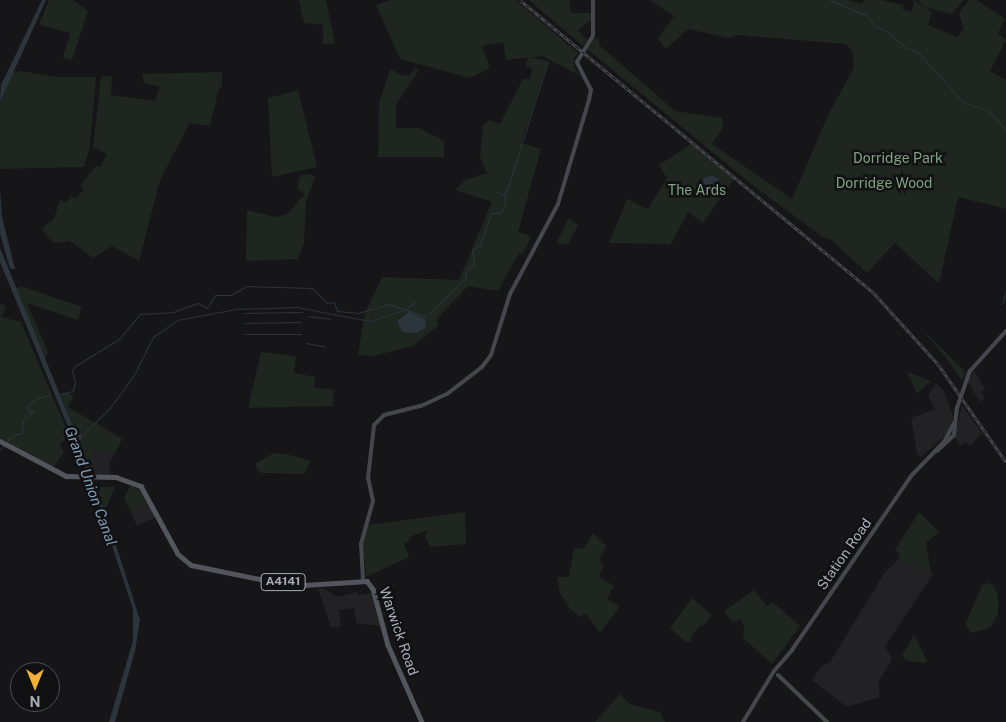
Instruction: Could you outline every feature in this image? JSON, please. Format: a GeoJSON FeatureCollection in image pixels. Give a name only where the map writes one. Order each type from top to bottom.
{"type":"FeatureCollection","features":[{"type":"Feature","properties":{"kind":"main road","name":"Warwick Road"},"geometry":{"type":"LineString","coordinates":[[0,441],[66,476],[121,478],[141,486],[178,554],[191,565],[265,580],[304,585],[334,585],[363,580],[373,589],[388,645],[422,722]]}},
{"type":"Feature","properties":{"kind":"street"},"geometry":{"type":"LineString","coordinates":[[363,580],[361,544],[373,501],[368,478],[374,426],[388,413],[421,406],[447,394],[488,360],[510,294],[558,204],[591,94],[577,62],[594,33],[593,0]]}},
{"type":"Feature","properties":{"kind":"street","name":"Station Road"},"geometry":{"type":"LineString","coordinates":[[743,722],[911,476],[932,454],[951,440],[957,408],[970,370],[984,351],[1006,330]]}},
{"type":"Feature","properties":{"kind":"street"},"geometry":{"type":"LineString","coordinates":[[776,674],[827,722]]}},
{"type":"Feature","properties":{"kind":"shaded area"},"geometry":{"type":"Polygon","coordinates":[[[42,0],[46,0],[0,102],[1,85],[42,0]]]}},
{"type":"Feature","properties":{"kind":"shaded area"},"geometry":{"type":"Polygon","coordinates":[[[711,176],[718,179],[721,186],[718,193],[711,196],[704,193],[701,186],[704,179],[711,176]]]}},
{"type":"Feature","properties":{"kind":"shaded area"},"geometry":{"type":"Polygon","coordinates":[[[0,189],[2,217],[15,269],[11,269],[8,262],[0,233],[0,189]]]}},
{"type":"Feature","properties":{"kind":"shaded area"},"geometry":{"type":"Polygon","coordinates":[[[0,248],[76,434],[83,435],[79,443],[105,511],[140,620],[135,651],[115,722],[109,722],[133,641],[133,609],[91,482],[0,262],[0,248]]]}},
{"type":"Feature","properties":{"kind":"shaded area"},"geometry":{"type":"Polygon","coordinates":[[[409,312],[425,319],[426,327],[417,333],[402,332],[397,321],[409,312]]]}},
{"type":"Feature","properties":{"kind":"shaded area"},"geometry":{"type":"Polygon","coordinates":[[[974,371],[985,388],[981,392],[985,398],[980,402],[967,381],[974,371]]]}},
{"type":"Feature","properties":{"kind":"shaded area"},"geometry":{"type":"Polygon","coordinates":[[[936,383],[944,391],[954,419],[947,434],[921,457],[917,454],[911,418],[935,409],[928,395],[936,383]]]}},
{"type":"Feature","properties":{"kind":"shaded area"},"geometry":{"type":"Polygon","coordinates":[[[962,405],[982,433],[970,446],[966,442],[960,446],[955,438],[962,405]]]}},
{"type":"Feature","properties":{"kind":"shaded area"},"geometry":{"type":"Polygon","coordinates":[[[95,422],[122,439],[109,464],[111,475],[91,475],[79,443],[95,422]]]}},
{"type":"Feature","properties":{"kind":"shaded area"},"geometry":{"type":"Polygon","coordinates":[[[149,503],[156,517],[137,526],[131,512],[149,503]]]}},
{"type":"Feature","properties":{"kind":"shaded area"},"geometry":{"type":"Polygon","coordinates":[[[899,559],[933,574],[885,646],[892,659],[878,683],[880,697],[847,707],[812,680],[821,667],[830,662],[885,572],[899,559]]]}},
{"type":"Feature","properties":{"kind":"shaded area"},"geometry":{"type":"Polygon","coordinates":[[[318,588],[322,588],[338,597],[357,592],[359,595],[371,593],[380,626],[356,623],[354,608],[339,610],[341,627],[331,627],[318,588]]]}},
{"type":"Feature","properties":{"kind":"green space"},"geometry":{"type":"Polygon","coordinates":[[[49,0],[73,0],[88,11],[72,60],[63,58],[70,33],[39,25],[49,0]]]}},
{"type":"Feature","properties":{"kind":"green space"},"geometry":{"type":"Polygon","coordinates":[[[299,0],[326,0],[335,44],[323,44],[323,25],[304,23],[299,0]]]}},
{"type":"Feature","properties":{"kind":"green space"},"geometry":{"type":"Polygon","coordinates":[[[390,0],[515,0],[578,53],[574,58],[574,67],[579,75],[542,56],[506,60],[503,42],[482,46],[490,68],[470,78],[400,59],[376,5],[390,0]]]}},
{"type":"Feature","properties":{"kind":"green space"},"geometry":{"type":"Polygon","coordinates":[[[529,0],[569,0],[571,13],[591,13],[592,19],[578,30],[587,40],[583,46],[529,0]]]}},
{"type":"Feature","properties":{"kind":"green space"},"geometry":{"type":"Polygon","coordinates":[[[650,0],[848,0],[861,4],[865,0],[880,0],[903,5],[903,10],[912,12],[914,0],[932,12],[928,25],[957,37],[964,29],[959,14],[969,0],[977,0],[1005,19],[998,33],[1006,40],[990,71],[1006,80],[1006,209],[958,197],[939,284],[895,243],[867,273],[830,239],[824,238],[750,183],[586,48],[594,38],[599,39],[599,45],[675,111],[722,118],[723,127],[712,144],[792,199],[829,113],[854,68],[853,52],[845,44],[737,35],[729,38],[688,29],[666,49],[658,39],[674,16],[650,0]]]}},
{"type":"Feature","properties":{"kind":"green space"},"geometry":{"type":"Polygon","coordinates":[[[918,0],[964,0],[951,14],[925,7],[918,0]]]}},
{"type":"Feature","properties":{"kind":"green space"},"geometry":{"type":"Polygon","coordinates":[[[529,57],[548,61],[521,143],[541,149],[518,232],[531,236],[523,254],[519,253],[498,291],[468,286],[436,320],[439,325],[413,346],[373,356],[358,355],[365,313],[382,277],[459,280],[492,202],[455,190],[465,180],[487,173],[480,157],[483,125],[490,120],[500,124],[523,79],[530,79],[532,68],[525,66],[529,57]]]}},
{"type":"Feature","properties":{"kind":"green space"},"geometry":{"type":"Polygon","coordinates":[[[415,68],[419,70],[396,105],[396,128],[419,128],[444,141],[444,157],[378,157],[379,104],[390,69],[404,76],[410,75],[415,68]]]}},
{"type":"Feature","properties":{"kind":"green space"},"geometry":{"type":"Polygon","coordinates":[[[21,71],[56,77],[96,77],[90,146],[84,167],[0,169],[0,103],[12,72],[21,71]]]}},
{"type":"Feature","properties":{"kind":"green space"},"geometry":{"type":"Polygon","coordinates":[[[222,72],[222,87],[219,88],[210,126],[190,123],[160,180],[139,261],[112,246],[93,258],[70,241],[55,243],[50,240],[42,229],[54,218],[60,200],[66,203],[71,196],[76,199],[84,189],[80,186],[96,166],[100,167],[107,154],[93,147],[101,77],[112,76],[111,95],[155,101],[160,87],[144,83],[142,74],[222,72]]]}},
{"type":"Feature","properties":{"kind":"green space"},"geometry":{"type":"Polygon","coordinates":[[[298,90],[317,167],[272,177],[268,98],[298,90]]]}},
{"type":"Feature","properties":{"kind":"green space","name":"The Ards"},"geometry":{"type":"Polygon","coordinates":[[[691,144],[734,179],[703,223],[688,212],[671,244],[609,243],[627,199],[648,209],[667,178],[659,165],[691,144]]]}},
{"type":"Feature","properties":{"kind":"green space"},"geometry":{"type":"Polygon","coordinates":[[[309,174],[315,177],[306,202],[304,243],[298,259],[246,261],[247,210],[275,217],[287,214],[305,194],[297,189],[300,176],[309,174]]]}},
{"type":"Feature","properties":{"kind":"green space"},"geometry":{"type":"Polygon","coordinates":[[[569,218],[578,225],[568,245],[556,243],[569,218]]]}},
{"type":"Feature","properties":{"kind":"green space"},"geometry":{"type":"Polygon","coordinates":[[[21,286],[82,307],[78,320],[27,303],[48,352],[44,358],[15,289],[21,286]]]}},
{"type":"Feature","properties":{"kind":"green space"},"geometry":{"type":"Polygon","coordinates":[[[0,304],[6,305],[2,317],[21,322],[68,435],[60,445],[64,452],[53,468],[0,438],[0,304]]]}},
{"type":"Feature","properties":{"kind":"green space"},"geometry":{"type":"Polygon","coordinates":[[[920,327],[966,373],[962,380],[946,358],[920,327]]]}},
{"type":"Feature","properties":{"kind":"green space"},"geometry":{"type":"Polygon","coordinates":[[[261,352],[296,356],[294,373],[315,377],[314,387],[334,390],[333,406],[248,408],[261,352]]]}},
{"type":"Feature","properties":{"kind":"green space"},"geometry":{"type":"Polygon","coordinates":[[[907,372],[910,373],[931,381],[917,394],[907,372]]]}},
{"type":"Feature","properties":{"kind":"green space"},"geometry":{"type":"Polygon","coordinates":[[[67,392],[74,396],[68,407],[122,439],[115,453],[94,450],[94,459],[86,460],[79,443],[83,435],[76,435],[60,394],[67,392]]]}},
{"type":"Feature","properties":{"kind":"green space"},"geometry":{"type":"Polygon","coordinates":[[[274,453],[286,454],[311,461],[304,474],[261,473],[256,468],[256,463],[274,453]]]}},
{"type":"Feature","properties":{"kind":"green space"},"geometry":{"type":"Polygon","coordinates":[[[131,485],[145,495],[149,503],[131,512],[124,498],[131,485]]]}},
{"type":"Feature","properties":{"kind":"green space"},"geometry":{"type":"Polygon","coordinates":[[[96,487],[115,487],[105,511],[101,498],[96,487]]]}},
{"type":"Feature","properties":{"kind":"green space"},"geometry":{"type":"Polygon","coordinates":[[[465,512],[466,544],[430,547],[425,536],[428,530],[409,537],[410,541],[404,544],[409,557],[366,577],[363,544],[368,525],[465,512]]]}},
{"type":"Feature","properties":{"kind":"green space"},"geometry":{"type":"Polygon","coordinates":[[[919,512],[939,532],[926,543],[931,573],[899,559],[900,554],[895,550],[919,512]]]}},
{"type":"Feature","properties":{"kind":"green space"},"geometry":{"type":"Polygon","coordinates":[[[593,533],[606,546],[599,561],[604,565],[599,576],[614,586],[607,599],[620,606],[600,633],[586,614],[580,617],[570,609],[560,593],[557,577],[569,577],[574,548],[583,549],[593,533]]]}},
{"type":"Feature","properties":{"kind":"green space"},"geometry":{"type":"Polygon","coordinates":[[[987,583],[992,584],[998,594],[998,614],[990,628],[971,633],[965,624],[982,586],[987,583]]]}},
{"type":"Feature","properties":{"kind":"green space"},"geometry":{"type":"Polygon","coordinates":[[[754,590],[767,606],[773,602],[800,626],[772,664],[743,638],[744,625],[740,619],[733,623],[724,611],[754,590]]]}},
{"type":"Feature","properties":{"kind":"green space"},"geometry":{"type":"Polygon","coordinates":[[[692,598],[712,615],[691,636],[691,642],[687,643],[670,628],[692,598]]]}},
{"type":"Feature","properties":{"kind":"green space"},"geometry":{"type":"Polygon","coordinates":[[[914,635],[927,661],[926,663],[907,661],[902,656],[914,635]]]}},
{"type":"Feature","properties":{"kind":"green space"},"geometry":{"type":"Polygon","coordinates":[[[620,694],[630,704],[660,712],[665,722],[595,722],[620,694]]]}},
{"type":"Feature","properties":{"kind":"waterway"},"geometry":{"type":"LineString","coordinates":[[830,0],[866,15],[876,27],[887,31],[906,48],[918,52],[964,103],[988,110],[1006,130]]}},
{"type":"Feature","properties":{"kind":"waterway"},"geometry":{"type":"LineString","coordinates":[[496,191],[504,195],[508,187],[548,61]]}},
{"type":"Feature","properties":{"kind":"waterway"},"geometry":{"type":"LineString","coordinates":[[61,394],[73,391],[75,383],[72,371],[75,366],[119,339],[140,314],[173,312],[198,303],[207,308],[215,295],[231,295],[246,286],[312,288],[327,303],[334,302],[337,311],[358,313],[389,304],[424,316],[429,314],[466,278],[465,272],[474,263],[472,250],[480,245],[491,213],[500,213],[505,204],[504,195]]}},
{"type":"Feature","properties":{"kind":"waterway"},"geometry":{"type":"LineString","coordinates":[[1002,304],[1006,290]]}},
{"type":"Feature","properties":{"kind":"waterway"},"geometry":{"type":"LineString","coordinates":[[408,307],[416,302]]}},
{"type":"Feature","properties":{"kind":"waterway","name":"Grand Union Canal"},"geometry":{"type":"LineString","coordinates":[[82,435],[110,408],[134,375],[153,337],[177,320],[236,309],[296,307],[370,321],[408,309]]}},
{"type":"Feature","properties":{"kind":"waterway"},"geometry":{"type":"LineString","coordinates":[[245,313],[302,312]]}},
{"type":"Feature","properties":{"kind":"waterway"},"geometry":{"type":"LineString","coordinates":[[307,316],[330,319]]}},
{"type":"Feature","properties":{"kind":"waterway"},"geometry":{"type":"LineString","coordinates":[[245,323],[301,322]]}},
{"type":"Feature","properties":{"kind":"waterway"},"geometry":{"type":"LineString","coordinates":[[245,334],[301,334]]}},
{"type":"Feature","properties":{"kind":"waterway"},"geometry":{"type":"LineString","coordinates":[[306,343],[326,347]]}},
{"type":"Feature","properties":{"kind":"waterway"},"geometry":{"type":"LineString","coordinates":[[0,450],[13,435],[22,433],[23,420],[33,411],[28,411],[27,406],[37,398],[50,395]]}},
{"type":"Feature","properties":{"kind":"railway"},"geometry":{"type":"LineString","coordinates":[[520,0],[872,291],[938,364],[1006,462]]}},
{"type":"Feature","properties":{"kind":"park label","name":"Dorridge Park"},"geometry":{"type":"Point","coordinates":[898,158]}},
{"type":"Feature","properties":{"kind":"park label","name":"Dorridge Wood"},"geometry":{"type":"Point","coordinates":[884,183]}}]}
